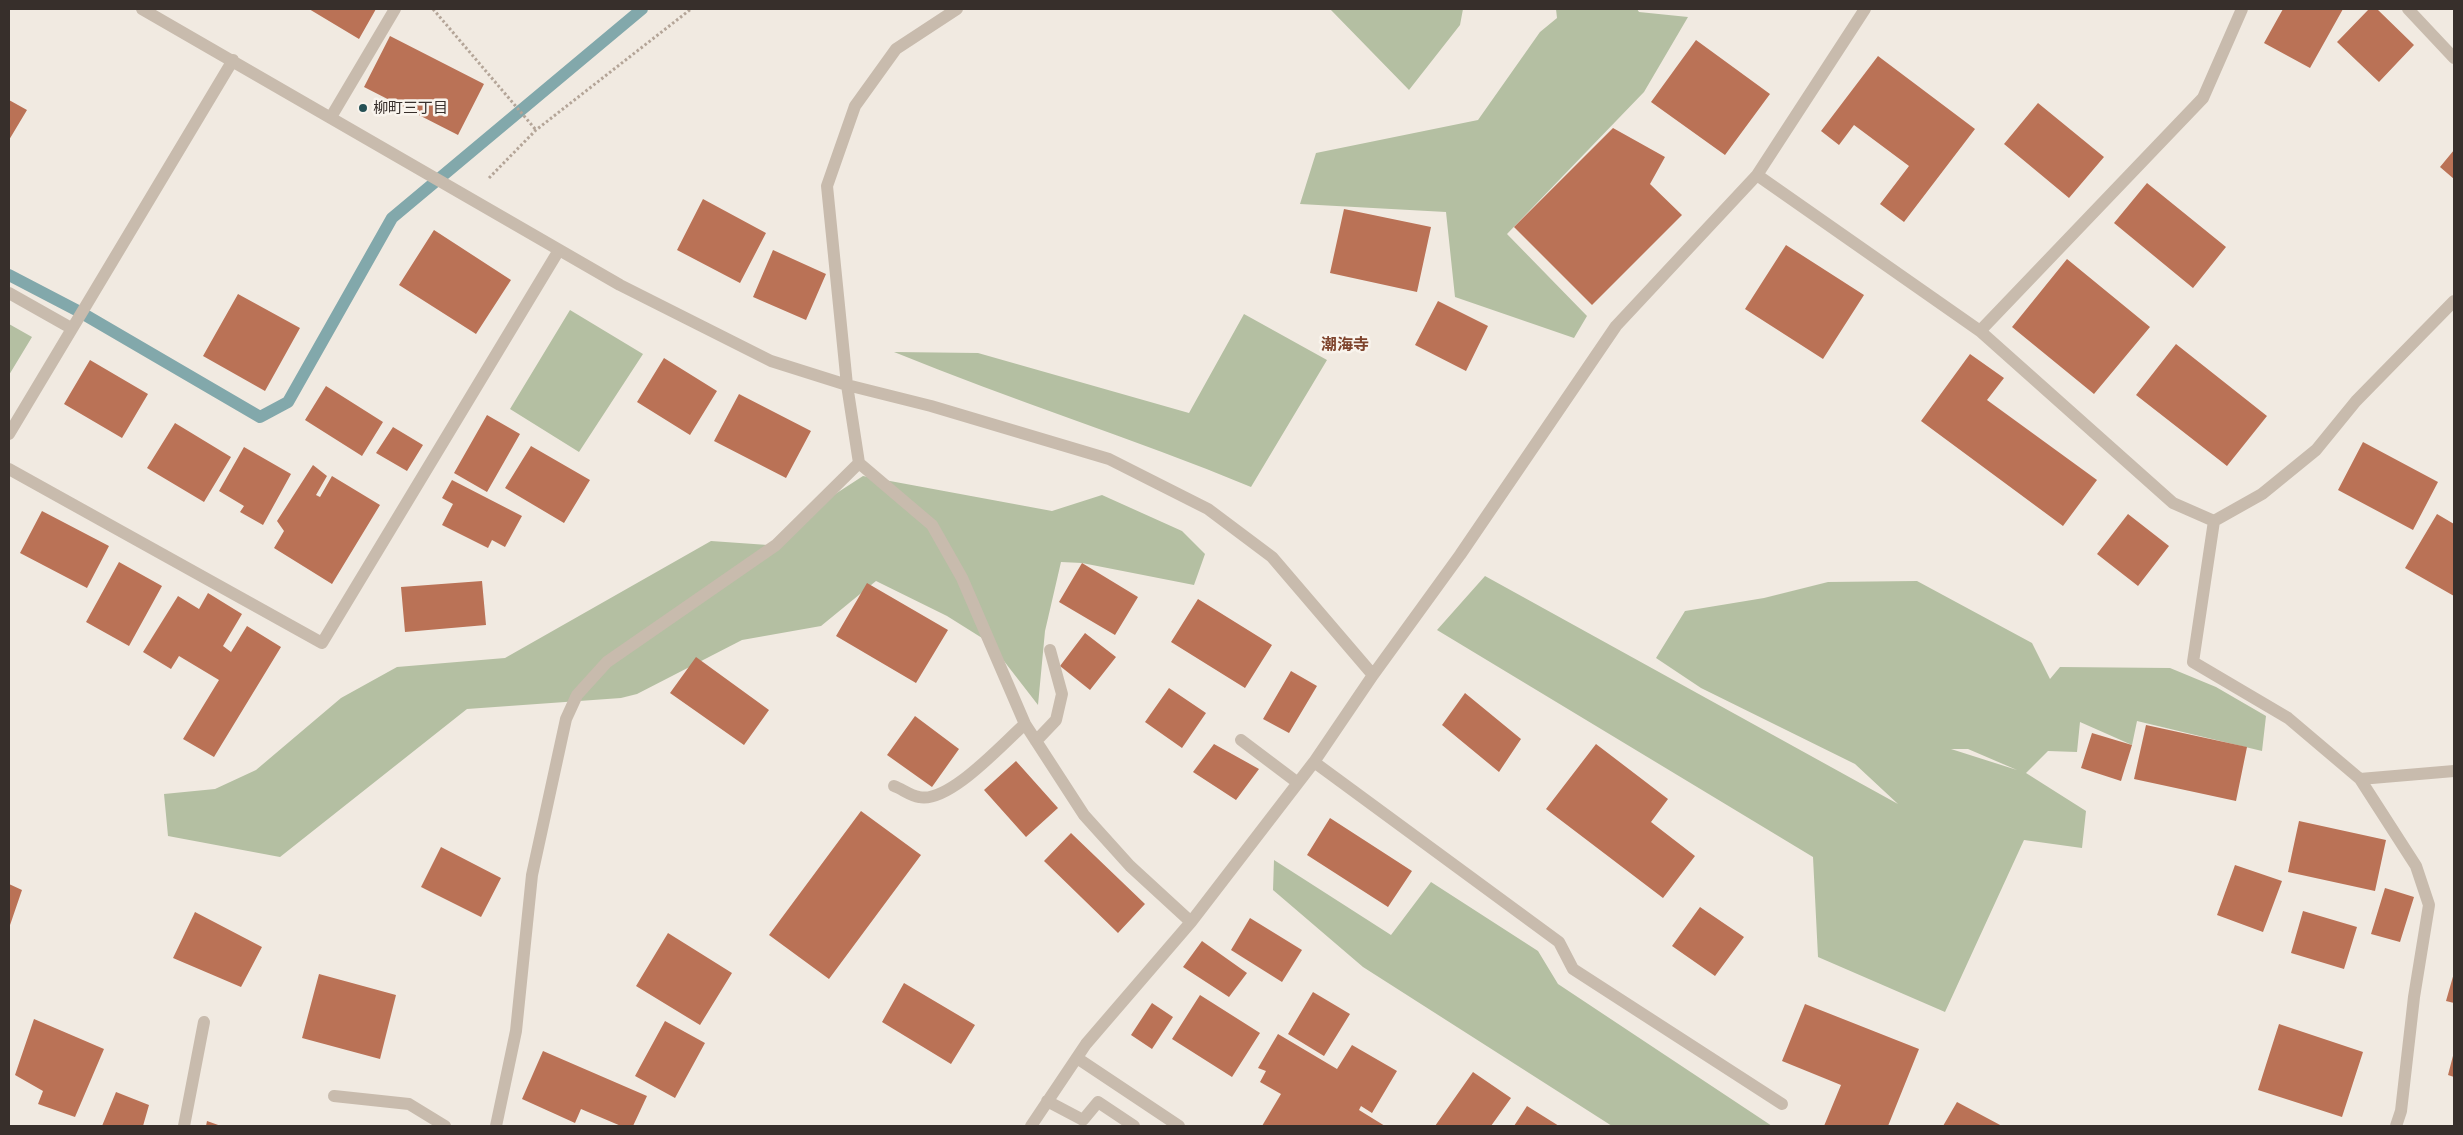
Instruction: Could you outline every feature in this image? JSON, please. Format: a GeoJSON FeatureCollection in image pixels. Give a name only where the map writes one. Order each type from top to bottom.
{"type":"FeatureCollection","features":[{"type":"Feature","properties":{"kind":"street"},"geometry":{"type":"LineString","coordinates":[[142,9],[620,285],[771,361],[847,385],[931,406],[1109,459],[1208,509],[1272,557],[1373,675]]}},
{"type":"Feature","properties":{"kind":"street"},"geometry":{"type":"LineString","coordinates":[[331,117],[395,9]]}},
{"type":"Feature","properties":{"kind":"street"},"geometry":{"type":"LineString","coordinates":[[957,9],[896,49],[855,106],[827,186],[847,385],[859,463],[932,525],[962,578],[1024,724],[1084,815],[1130,866],[1191,922]]}},
{"type":"Feature","properties":{"kind":"street"},"geometry":{"type":"LineString","coordinates":[[1031,1126],[1086,1044],[1191,922],[1314,762],[1373,675],[1460,555],[1616,326],[1757,175],[1865,9]]}},
{"type":"Feature","properties":{"kind":"street"},"geometry":{"type":"LineString","coordinates":[[1980,331],[2203,98],[2242,9]]}},
{"type":"Feature","properties":{"kind":"street"},"geometry":{"type":"LineString","coordinates":[[2408,9],[2454,58]]}},
{"type":"Feature","properties":{"kind":"street"},"geometry":{"type":"LineString","coordinates":[[9,434],[233,60]]}},
{"type":"Feature","properties":{"kind":"street"},"geometry":{"type":"LineString","coordinates":[[1757,175],[1980,331],[2174,504],[2214,521]]}},
{"type":"Feature","properties":{"kind":"street"},"geometry":{"type":"LineString","coordinates":[[9,469],[322,643],[559,250]]}},
{"type":"Feature","properties":{"kind":"street"},"geometry":{"type":"LineString","coordinates":[[9,293],[71,328]]}},
{"type":"Feature","properties":{"kind":"street"},"geometry":{"type":"LineString","coordinates":[[2214,521],[2262,494],[2316,450],[2356,401],[2454,302]]}},
{"type":"Feature","properties":{"kind":"street"},"geometry":{"type":"LineString","coordinates":[[496,1126],[516,1032],[532,875],[566,719],[577,694],[607,662],[776,545],[859,463]]}},
{"type":"Feature","properties":{"kind":"street"},"geometry":{"type":"LineString","coordinates":[[2214,521],[2193,662],[2288,718],[2360,778],[2416,866],[2429,905],[2414,997],[2401,1111],[2396,1126]]}},
{"type":"Feature","properties":{"kind":"street"},"geometry":{"type":"LineString","coordinates":[[1036,741],[1056,720],[1062,694],[1050,650]]}},
{"type":"Feature","properties":{"kind":"street"},"geometry":{"type":"LineString","coordinates":[[894,786],[919,798],[938,796],[962,780],[1024,724]]}},
{"type":"Feature","properties":{"kind":"street"},"geometry":{"type":"LineString","coordinates":[[1240,740],[1298,783]]}},
{"type":"Feature","properties":{"kind":"street"},"geometry":{"type":"LineString","coordinates":[[1314,762],[1559,942],[1573,969],[1782,1104]]}},
{"type":"Feature","properties":{"kind":"street"},"geometry":{"type":"LineString","coordinates":[[2360,778],[2454,771]]}},
{"type":"Feature","properties":{"kind":"street"},"geometry":{"type":"LineString","coordinates":[[184,1126],[204,1022]]}},
{"type":"Feature","properties":{"kind":"street"},"geometry":{"type":"LineString","coordinates":[[1077,1058],[1179,1126]]}},
{"type":"Feature","properties":{"kind":"street"},"geometry":{"type":"LineString","coordinates":[[334,1096],[409,1104],[445,1126]]}},
{"type":"Feature","properties":{"kind":"street"},"geometry":{"type":"LineString","coordinates":[[1047,1102],[1084,1120],[1098,1102],[1134,1126]]}},
{"type":"Feature","properties":{"kind":"path"},"geometry":{"type":"LineString","coordinates":[[433,9],[511,98],[536,130]]}},
{"type":"Feature","properties":{"kind":"path"},"geometry":{"type":"LineString","coordinates":[[476,201],[491,174],[536,130],[691,9]]}},
{"type":"Feature","properties":{"kind":"green space"},"geometry":{"type":"Polygon","coordinates":[[[1330,9],[1463,9],[1460,25],[1409,90],[1330,9]]]}},
{"type":"Feature","properties":{"kind":"green space"},"geometry":{"type":"Polygon","coordinates":[[[1556,9],[1637,9],[1639,12],[1688,17],[1644,92],[1507,234],[1587,316],[1574,338],[1455,297],[1446,212],[1300,204],[1316,153],[1478,120],[1540,32],[1557,18],[1556,9]]]}},
{"type":"Feature","properties":{"kind":"green space"},"geometry":{"type":"Polygon","coordinates":[[[570,310],[643,354],[579,452],[510,409],[570,310]]]}},
{"type":"Feature","properties":{"kind":"green space"},"geometry":{"type":"Polygon","coordinates":[[[1244,314],[1327,360],[1251,487],[894,352],[978,353],[1189,413],[1244,314]]]}},
{"type":"Feature","properties":{"kind":"green space"},"geometry":{"type":"Polygon","coordinates":[[[9,324],[32,337],[9,375],[9,324]]]}},
{"type":"Feature","properties":{"kind":"green space"},"geometry":{"type":"Polygon","coordinates":[[[863,476],[1052,511],[1102,495],[1182,531],[1205,554],[1194,585],[1082,563],[1061,562],[1045,631],[1038,705],[990,643],[947,616],[876,581],[821,626],[742,640],[637,694],[621,698],[467,709],[280,857],[168,836],[164,794],[215,789],[256,770],[341,698],[397,667],[505,658],[711,541],[768,545],[806,513],[863,476]]]}},
{"type":"Feature","properties":{"kind":"green space"},"geometry":{"type":"Polygon","coordinates":[[[1485,576],[1898,804],[1855,764],[1701,688],[1656,658],[1685,611],[1764,598],[1828,582],[1917,581],[2032,643],[2050,679],[2060,667],[2170,668],[2216,687],[2266,716],[2262,751],[2137,721],[2132,745],[2080,722],[2077,752],[2048,751],[2026,773],[2086,811],[2082,848],[2024,840],[1945,1012],[1818,957],[1813,857],[1437,630],[1485,576]],[[1951,749],[2017,770],[1968,749],[1951,749]]]}},
{"type":"Feature","properties":{"kind":"green space"},"geometry":{"type":"Polygon","coordinates":[[[1274,860],[1391,935],[1431,882],[1538,951],[1558,984],[1772,1126],[1612,1126],[1363,967],[1273,890],[1274,860]]]}},
{"type":"Feature","properties":{"kind":"building"},"geometry":{"type":"Polygon","coordinates":[[[309,9],[376,9],[359,39],[309,9]]]}},
{"type":"Feature","properties":{"kind":"building"},"geometry":{"type":"Polygon","coordinates":[[[2283,9],[2343,9],[2310,68],[2264,43],[2283,9]]]}},
{"type":"Feature","properties":{"kind":"building"},"geometry":{"type":"Polygon","coordinates":[[[2369,9],[2377,9],[2414,45],[2379,82],[2337,42],[2369,9]]]}},
{"type":"Feature","properties":{"kind":"building"},"geometry":{"type":"Polygon","coordinates":[[[390,36],[484,84],[458,135],[364,87],[390,36]]]}},
{"type":"Feature","properties":{"kind":"building"},"geometry":{"type":"Polygon","coordinates":[[[1696,40],[1770,94],[1725,155],[1651,102],[1696,40]]]}},
{"type":"Feature","properties":{"kind":"building"},"geometry":{"type":"Polygon","coordinates":[[[1878,56],[1975,129],[1904,222],[1880,204],[1909,166],[1854,125],[1839,145],[1821,131],[1878,56]]]}},
{"type":"Feature","properties":{"kind":"building"},"geometry":{"type":"Polygon","coordinates":[[[9,100],[27,110],[9,140],[9,100]]]}},
{"type":"Feature","properties":{"kind":"building"},"geometry":{"type":"Polygon","coordinates":[[[2038,103],[2104,157],[2069,198],[2004,144],[2038,103]]]}},
{"type":"Feature","properties":{"kind":"building"},"geometry":{"type":"Polygon","coordinates":[[[1613,128],[1665,157],[1650,184],[1682,215],[1592,305],[1514,227],[1613,128]]]}},
{"type":"Feature","properties":{"kind":"building"},"geometry":{"type":"Polygon","coordinates":[[[2454,150],[2454,179],[2440,167],[2454,150]]]}},
{"type":"Feature","properties":{"kind":"building"},"geometry":{"type":"Polygon","coordinates":[[[2147,183],[2226,247],[2193,288],[2114,223],[2147,183]]]}},
{"type":"Feature","properties":{"kind":"building"},"geometry":{"type":"Polygon","coordinates":[[[703,199],[766,233],[740,283],[677,250],[703,199]]]}},
{"type":"Feature","properties":{"kind":"building"},"geometry":{"type":"Polygon","coordinates":[[[1344,209],[1431,227],[1417,292],[1330,273],[1344,209]]]}},
{"type":"Feature","properties":{"kind":"building"},"geometry":{"type":"Polygon","coordinates":[[[434,230],[511,280],[476,334],[399,285],[434,230]]]}},
{"type":"Feature","properties":{"kind":"building"},"geometry":{"type":"Polygon","coordinates":[[[1786,245],[1864,295],[1823,359],[1745,309],[1786,245]]]}},
{"type":"Feature","properties":{"kind":"building"},"geometry":{"type":"Polygon","coordinates":[[[773,250],[826,274],[806,320],[753,297],[773,250]]]}},
{"type":"Feature","properties":{"kind":"building"},"geometry":{"type":"Polygon","coordinates":[[[2067,259],[2150,327],[2094,394],[2012,327],[2067,259]]]}},
{"type":"Feature","properties":{"kind":"building"},"geometry":{"type":"Polygon","coordinates":[[[238,294],[300,328],[265,391],[203,356],[238,294]]]}},
{"type":"Feature","properties":{"kind":"building"},"geometry":{"type":"Polygon","coordinates":[[[1438,301],[1488,326],[1466,371],[1415,345],[1438,301]]]}},
{"type":"Feature","properties":{"kind":"building"},"geometry":{"type":"Polygon","coordinates":[[[2176,344],[2267,416],[2227,466],[2136,395],[2176,344]]]}},
{"type":"Feature","properties":{"kind":"building"},"geometry":{"type":"Polygon","coordinates":[[[1970,354],[2004,378],[1987,400],[2097,480],[2063,526],[1921,421],[1970,354]]]}},
{"type":"Feature","properties":{"kind":"building"},"geometry":{"type":"Polygon","coordinates":[[[664,358],[717,391],[690,435],[637,402],[664,358]]]}},
{"type":"Feature","properties":{"kind":"building"},"geometry":{"type":"Polygon","coordinates":[[[90,360],[148,394],[122,438],[64,404],[90,360]]]}},
{"type":"Feature","properties":{"kind":"building"},"geometry":{"type":"Polygon","coordinates":[[[326,386],[383,422],[362,456],[305,420],[326,386]]]}},
{"type":"Feature","properties":{"kind":"building"},"geometry":{"type":"Polygon","coordinates":[[[739,394],[811,431],[786,478],[714,441],[739,394]]]}},
{"type":"Feature","properties":{"kind":"building"},"geometry":{"type":"Polygon","coordinates":[[[487,415],[520,434],[487,492],[454,473],[487,415]]]}},
{"type":"Feature","properties":{"kind":"building"},"geometry":{"type":"Polygon","coordinates":[[[175,423],[231,457],[204,502],[147,468],[175,423]]]}},
{"type":"Feature","properties":{"kind":"building"},"geometry":{"type":"Polygon","coordinates":[[[393,427],[423,445],[407,471],[376,453],[393,427]]]}},
{"type":"Feature","properties":{"kind":"building"},"geometry":{"type":"Polygon","coordinates":[[[2363,442],[2438,482],[2413,530],[2338,490],[2363,442]]]}},
{"type":"Feature","properties":{"kind":"building"},"geometry":{"type":"Polygon","coordinates":[[[531,446],[590,480],[564,523],[505,488],[531,446]]]}},
{"type":"Feature","properties":{"kind":"building"},"geometry":{"type":"Polygon","coordinates":[[[244,447],[291,474],[263,525],[240,512],[244,506],[219,491],[244,447]]]}},
{"type":"Feature","properties":{"kind":"building"},"geometry":{"type":"Polygon","coordinates":[[[313,465],[327,476],[316,495],[320,497],[332,476],[380,505],[332,584],[274,548],[284,531],[277,521],[313,465]]]}},
{"type":"Feature","properties":{"kind":"building"},"geometry":{"type":"Polygon","coordinates":[[[452,480],[522,516],[505,547],[492,540],[488,548],[442,525],[453,504],[442,498],[452,480]]]}},
{"type":"Feature","properties":{"kind":"building"},"geometry":{"type":"Polygon","coordinates":[[[42,511],[109,546],[87,588],[20,553],[42,511]]]}},
{"type":"Feature","properties":{"kind":"building"},"geometry":{"type":"Polygon","coordinates":[[[2128,514],[2169,546],[2138,586],[2097,554],[2128,514]]]}},
{"type":"Feature","properties":{"kind":"building"},"geometry":{"type":"Polygon","coordinates":[[[2437,514],[2454,524],[2454,596],[2405,568],[2437,514]]]}},
{"type":"Feature","properties":{"kind":"building"},"geometry":{"type":"Polygon","coordinates":[[[119,562],[162,586],[129,646],[86,622],[119,562]]]}},
{"type":"Feature","properties":{"kind":"building"},"geometry":{"type":"Polygon","coordinates":[[[1082,563],[1138,597],[1115,635],[1059,602],[1082,563]]]}},
{"type":"Feature","properties":{"kind":"building"},"geometry":{"type":"Polygon","coordinates":[[[482,581],[486,625],[405,632],[401,587],[482,581]]]}},
{"type":"Feature","properties":{"kind":"building"},"geometry":{"type":"Polygon","coordinates":[[[867,583],[948,630],[916,683],[836,636],[867,583]]]}},
{"type":"Feature","properties":{"kind":"building"},"geometry":{"type":"Polygon","coordinates":[[[208,593],[242,614],[223,646],[231,652],[247,626],[281,647],[214,757],[183,739],[219,680],[179,656],[171,669],[143,652],[178,596],[199,609],[208,593]]]}},
{"type":"Feature","properties":{"kind":"building"},"geometry":{"type":"Polygon","coordinates":[[[1198,599],[1272,645],[1245,688],[1171,642],[1198,599]]]}},
{"type":"Feature","properties":{"kind":"building"},"geometry":{"type":"Polygon","coordinates":[[[1085,633],[1116,657],[1090,690],[1060,666],[1085,633]]]}},
{"type":"Feature","properties":{"kind":"building"},"geometry":{"type":"Polygon","coordinates":[[[696,657],[769,710],[744,745],[670,693],[696,657]]]}},
{"type":"Feature","properties":{"kind":"building"},"geometry":{"type":"Polygon","coordinates":[[[1291,671],[1317,686],[1289,733],[1263,719],[1291,671]]]}},
{"type":"Feature","properties":{"kind":"building"},"geometry":{"type":"Polygon","coordinates":[[[1169,688],[1206,713],[1182,748],[1145,722],[1169,688]]]}},
{"type":"Feature","properties":{"kind":"building"},"geometry":{"type":"Polygon","coordinates":[[[1465,693],[1521,739],[1499,772],[1442,725],[1465,693]]]}},
{"type":"Feature","properties":{"kind":"building"},"geometry":{"type":"Polygon","coordinates":[[[915,716],[959,749],[932,787],[887,755],[915,716]]]}},
{"type":"Feature","properties":{"kind":"building"},"geometry":{"type":"Polygon","coordinates":[[[2146,725],[2247,747],[2236,801],[2134,779],[2146,725]]]}},
{"type":"Feature","properties":{"kind":"building"},"geometry":{"type":"Polygon","coordinates":[[[2092,733],[2132,745],[2121,781],[2081,768],[2092,733]]]}},
{"type":"Feature","properties":{"kind":"building"},"geometry":{"type":"Polygon","coordinates":[[[1214,744],[1259,769],[1236,800],[1193,772],[1214,744]]]}},
{"type":"Feature","properties":{"kind":"building"},"geometry":{"type":"Polygon","coordinates":[[[1596,744],[1668,799],[1651,822],[1695,856],[1663,898],[1546,809],[1596,744]]]}},
{"type":"Feature","properties":{"kind":"building"},"geometry":{"type":"Polygon","coordinates":[[[1016,761],[1058,808],[1026,837],[984,790],[1016,761]]]}},
{"type":"Feature","properties":{"kind":"building"},"geometry":{"type":"Polygon","coordinates":[[[861,811],[921,855],[829,979],[769,935],[861,811]]]}},
{"type":"Feature","properties":{"kind":"building"},"geometry":{"type":"Polygon","coordinates":[[[1330,818],[1412,871],[1388,907],[1307,855],[1330,818]]]}},
{"type":"Feature","properties":{"kind":"building"},"geometry":{"type":"Polygon","coordinates":[[[2299,821],[2386,840],[2375,891],[2288,872],[2299,821]]]}},
{"type":"Feature","properties":{"kind":"building"},"geometry":{"type":"Polygon","coordinates":[[[1071,833],[1145,904],[1118,933],[1044,861],[1071,833]]]}},
{"type":"Feature","properties":{"kind":"building"},"geometry":{"type":"Polygon","coordinates":[[[441,847],[501,878],[481,917],[421,887],[441,847]]]}},
{"type":"Feature","properties":{"kind":"building"},"geometry":{"type":"Polygon","coordinates":[[[2235,865],[2282,881],[2263,932],[2217,915],[2235,865]]]}},
{"type":"Feature","properties":{"kind":"building"},"geometry":{"type":"Polygon","coordinates":[[[9,884],[22,890],[9,928],[9,884]]]}},
{"type":"Feature","properties":{"kind":"building"},"geometry":{"type":"Polygon","coordinates":[[[2385,888],[2414,897],[2400,942],[2371,934],[2385,888]]]}},
{"type":"Feature","properties":{"kind":"building"},"geometry":{"type":"Polygon","coordinates":[[[1700,907],[1744,937],[1715,976],[1672,946],[1700,907]]]}},
{"type":"Feature","properties":{"kind":"building"},"geometry":{"type":"Polygon","coordinates":[[[2303,911],[2357,927],[2344,969],[2291,953],[2303,911]]]}},
{"type":"Feature","properties":{"kind":"building"},"geometry":{"type":"Polygon","coordinates":[[[195,912],[262,947],[241,987],[173,958],[195,912]]]}},
{"type":"Feature","properties":{"kind":"building"},"geometry":{"type":"Polygon","coordinates":[[[1250,918],[1302,950],[1282,982],[1231,950],[1250,918]]]}},
{"type":"Feature","properties":{"kind":"building"},"geometry":{"type":"Polygon","coordinates":[[[668,933],[732,973],[700,1025],[636,986],[668,933]]]}},
{"type":"Feature","properties":{"kind":"building"},"geometry":{"type":"Polygon","coordinates":[[[1202,941],[1247,973],[1229,997],[1183,967],[1202,941]]]}},
{"type":"Feature","properties":{"kind":"building"},"geometry":{"type":"Polygon","coordinates":[[[2454,973],[2454,1003],[2446,1001],[2454,973]]]}},
{"type":"Feature","properties":{"kind":"building"},"geometry":{"type":"Polygon","coordinates":[[[319,974],[396,995],[380,1059],[302,1038],[319,974]]]}},
{"type":"Feature","properties":{"kind":"building"},"geometry":{"type":"Polygon","coordinates":[[[904,983],[975,1025],[951,1064],[882,1022],[904,983]]]}},
{"type":"Feature","properties":{"kind":"building"},"geometry":{"type":"Polygon","coordinates":[[[1313,992],[1350,1014],[1324,1056],[1288,1034],[1313,992]]]}},
{"type":"Feature","properties":{"kind":"building"},"geometry":{"type":"Polygon","coordinates":[[[1200,995],[1260,1033],[1232,1077],[1172,1039],[1200,995]]]}},
{"type":"Feature","properties":{"kind":"building"},"geometry":{"type":"Polygon","coordinates":[[[1152,1003],[1173,1017],[1152,1049],[1131,1035],[1152,1003]]]}},
{"type":"Feature","properties":{"kind":"building"},"geometry":{"type":"Polygon","coordinates":[[[1805,1004],[1919,1049],[1888,1126],[1824,1126],[1841,1085],[1782,1061],[1805,1004]]]}},
{"type":"Feature","properties":{"kind":"building"},"geometry":{"type":"Polygon","coordinates":[[[34,1019],[104,1049],[75,1117],[38,1104],[43,1091],[15,1075],[34,1019]]]}},
{"type":"Feature","properties":{"kind":"building"},"geometry":{"type":"Polygon","coordinates":[[[665,1021],[705,1043],[675,1098],[635,1076],[665,1021]]]}},
{"type":"Feature","properties":{"kind":"building"},"geometry":{"type":"Polygon","coordinates":[[[2279,1024],[2363,1052],[2342,1117],[2258,1090],[2279,1024]]]}},
{"type":"Feature","properties":{"kind":"building"},"geometry":{"type":"Polygon","coordinates":[[[1278,1034],[1337,1069],[1352,1045],[1397,1071],[1372,1113],[1361,1106],[1359,1110],[1385,1126],[1262,1126],[1281,1094],[1260,1082],[1266,1071],[1258,1068],[1278,1034]]]}},
{"type":"Feature","properties":{"kind":"building"},"geometry":{"type":"Polygon","coordinates":[[[543,1051],[647,1096],[633,1126],[621,1126],[581,1109],[575,1123],[522,1099],[543,1051]]]}},
{"type":"Feature","properties":{"kind":"building"},"geometry":{"type":"Polygon","coordinates":[[[2454,1052],[2454,1077],[2448,1075],[2454,1052]]]}},
{"type":"Feature","properties":{"kind":"building"},"geometry":{"type":"Polygon","coordinates":[[[1473,1072],[1511,1098],[1491,1126],[1435,1126],[1473,1072]]]}},
{"type":"Feature","properties":{"kind":"building"},"geometry":{"type":"Polygon","coordinates":[[[116,1092],[149,1105],[143,1126],[102,1126],[116,1092]]]}},
{"type":"Feature","properties":{"kind":"building"},"geometry":{"type":"Polygon","coordinates":[[[1957,1102],[2002,1126],[1943,1126],[1957,1102]]]}},
{"type":"Feature","properties":{"kind":"building"},"geometry":{"type":"Polygon","coordinates":[[[1527,1106],[1559,1126],[1514,1126],[1527,1106]]]}},
{"type":"Feature","properties":{"kind":"building"},"geometry":{"type":"Polygon","coordinates":[[[207,1121],[221,1126],[206,1126],[207,1121]]]}},
{"type":"Feature","properties":{"kind":"waterway"},"geometry":{"type":"LineString","coordinates":[[9,275],[80,312],[260,417],[288,402],[392,218],[642,9]]}},
{"type":"Feature","properties":{"kind":"place","name":"柳町三丁目"},"geometry":{"type":"Point","coordinates":[363,108]}},
{"type":"Feature","properties":{"kind":"district","name":"潮海寺"},"geometry":{"type":"Point","coordinates":[1345,345]}}]}
